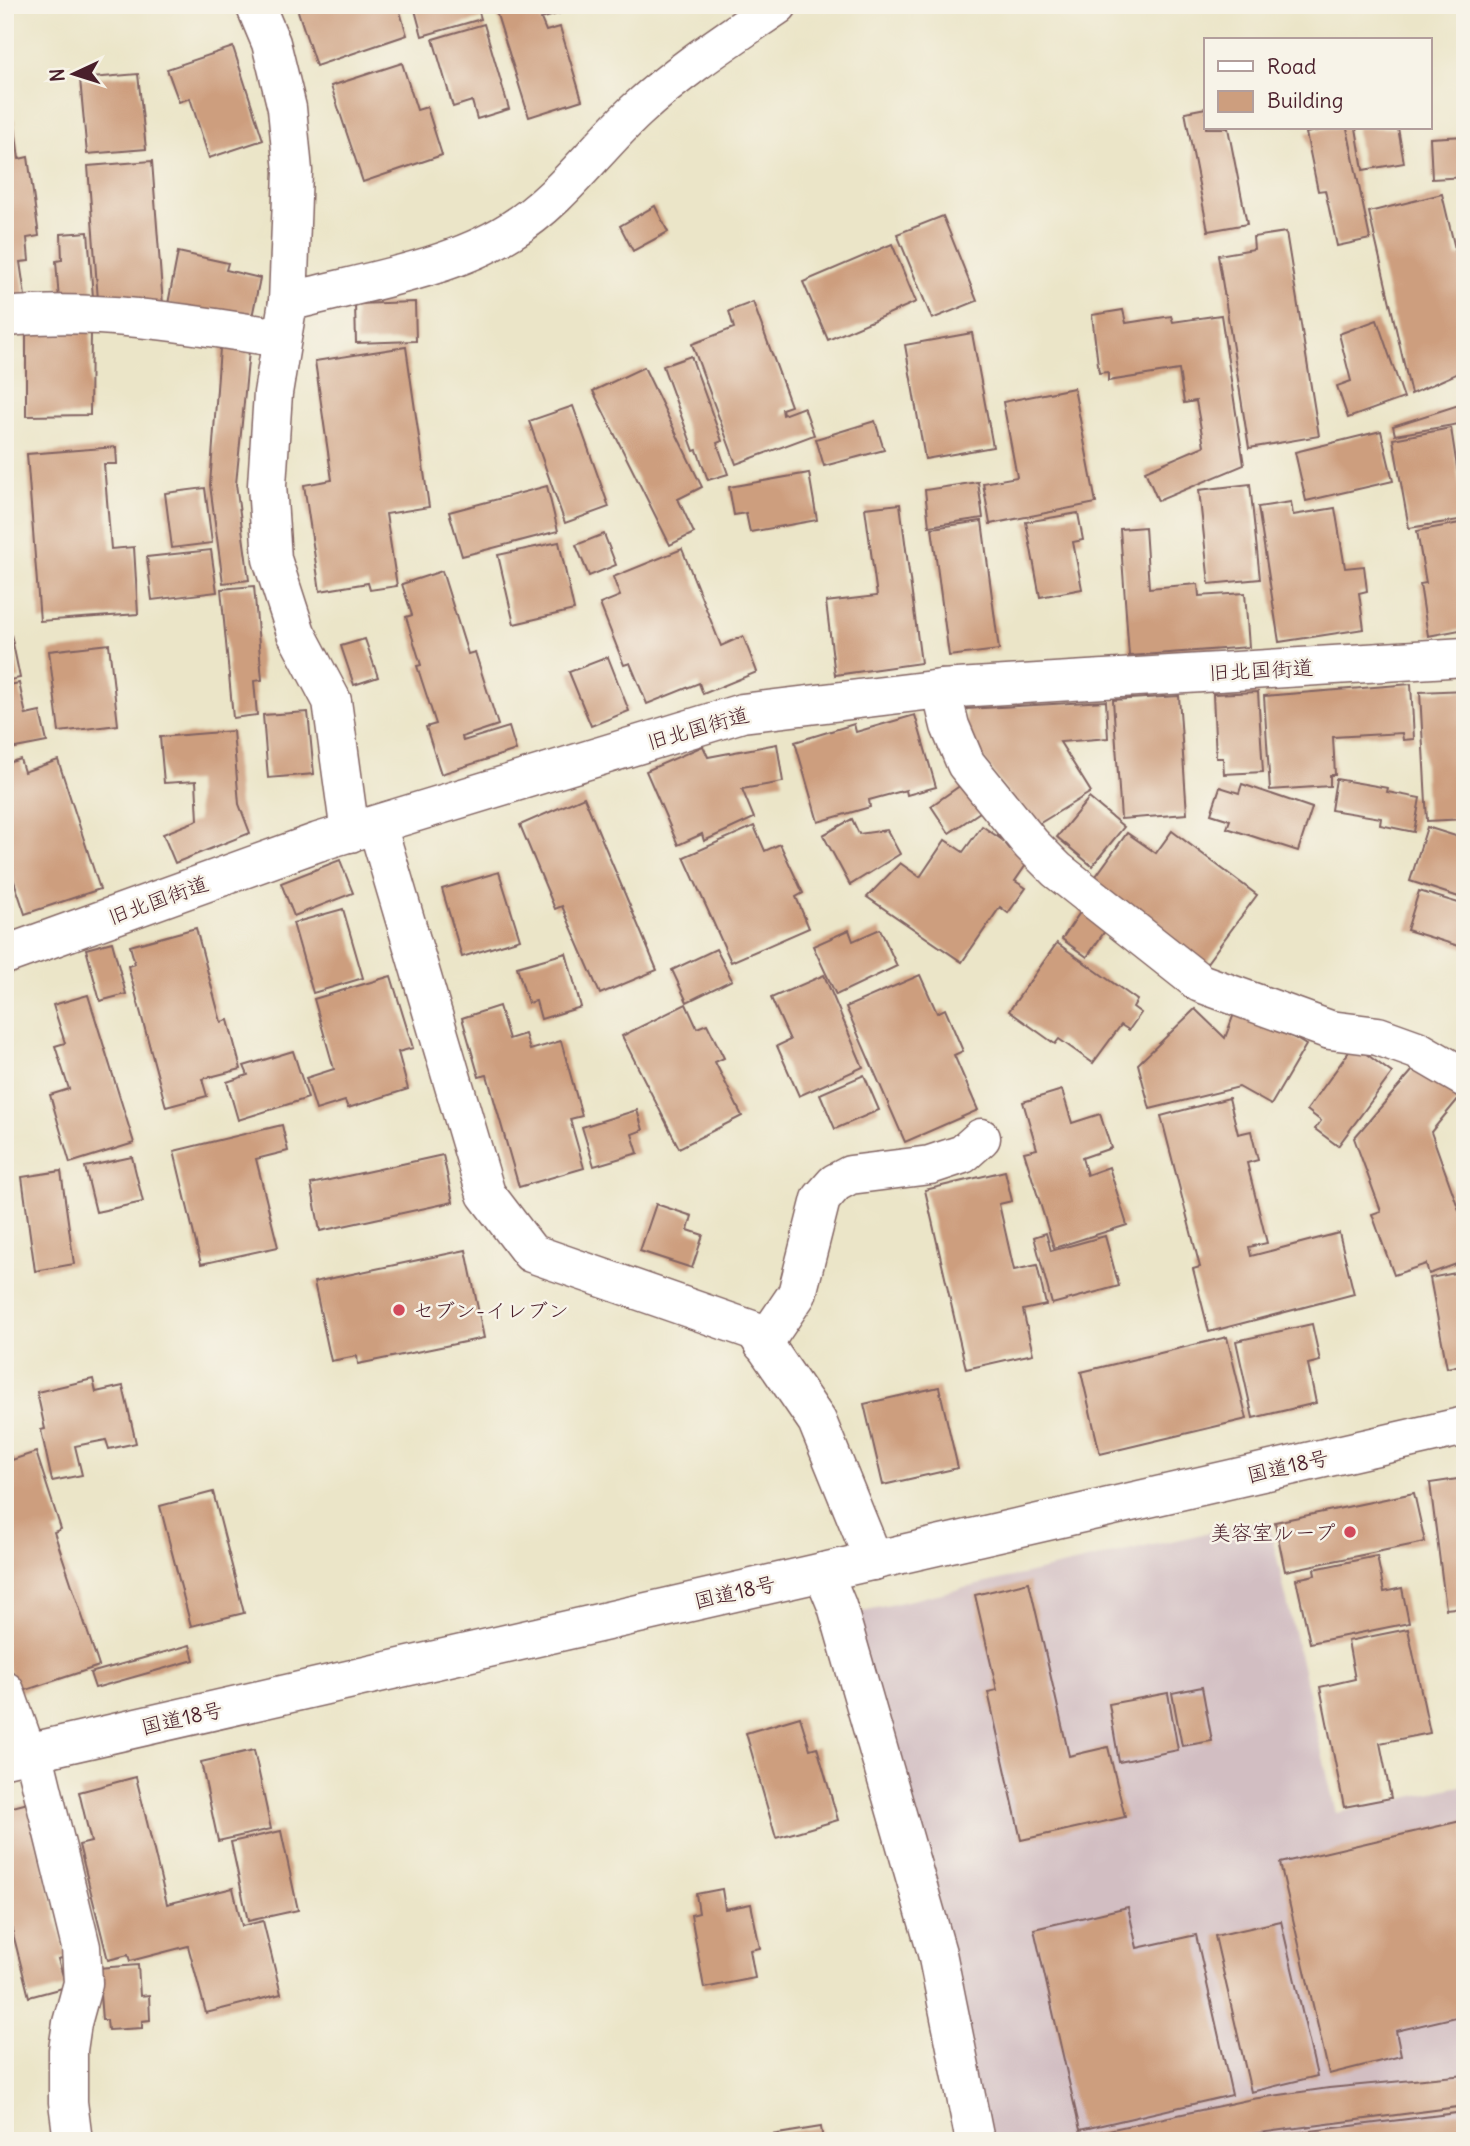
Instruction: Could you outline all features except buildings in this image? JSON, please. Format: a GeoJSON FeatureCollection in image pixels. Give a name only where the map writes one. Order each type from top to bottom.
{"type":"FeatureCollection","features":[{"type":"Feature","properties":{"kind":"main road"},"geometry":{"type":"LineString","coordinates":[[255,5],[271,43],[287,107],[293,171],[288,302],[272,393],[267,485],[272,559],[296,633],[332,701],[364,829],[486,1194],[531,1254],[755,1331],[817,1421],[874,1561]]}},
{"type":"Feature","properties":{"kind":"main road"},"geometry":{"type":"LineString","coordinates":[[288,302],[448,259],[510,231],[567,187],[636,111],[683,70],[778,5]]}},
{"type":"Feature","properties":{"kind":"main road"},"geometry":{"type":"LineString","coordinates":[[5,317],[61,312],[94,313],[185,323],[280,338]]}},
{"type":"Feature","properties":{"kind":"main road","name":"旧北国街道"},"geometry":{"type":"LineString","coordinates":[[5,954],[364,829],[742,713],[941,689],[1465,657]]}},
{"type":"Feature","properties":{"kind":"main road"},"geometry":{"type":"LineString","coordinates":[[941,689],[950,726],[966,764],[1031,844],[1056,870],[1200,983],[1330,1030],[1378,1035],[1417,1049],[1465,1078]]}},
{"type":"Feature","properties":{"kind":"main road"},"geometry":{"type":"LineString","coordinates":[[763,1344],[797,1294],[821,1199],[835,1183],[850,1175],[930,1166],[962,1154],[981,1138]]}},
{"type":"Feature","properties":{"kind":"main road","name":"国道18号"},"geometry":{"type":"LineString","coordinates":[[22,1754],[1465,1426]]}},
{"type":"Feature","properties":{"kind":"main road"},"geometry":{"type":"LineString","coordinates":[[823,1572],[837,1606],[937,1953],[975,2141]]}},
{"type":"Feature","properties":{"kind":"main road"},"geometry":{"type":"LineString","coordinates":[[5,1691],[81,1947],[83,1983],[68,2050],[68,2102],[73,2141]]}},
{"type":"Feature","properties":{"kind":"shaded area"},"geometry":{"type":"Polygon","coordinates":[[[1268,1519],[1336,1813],[1465,1785],[1465,2141],[987,2141],[856,1624],[863,1611],[1268,1519]]]}},
{"type":"Feature","properties":{"kind":"place","name":"セブン-イレブン"},"geometry":{"type":"Point","coordinates":[399,1310]}},
{"type":"Feature","properties":{"kind":"place","name":"美容室ループ"},"geometry":{"type":"Point","coordinates":[1350,1532]}}]}
